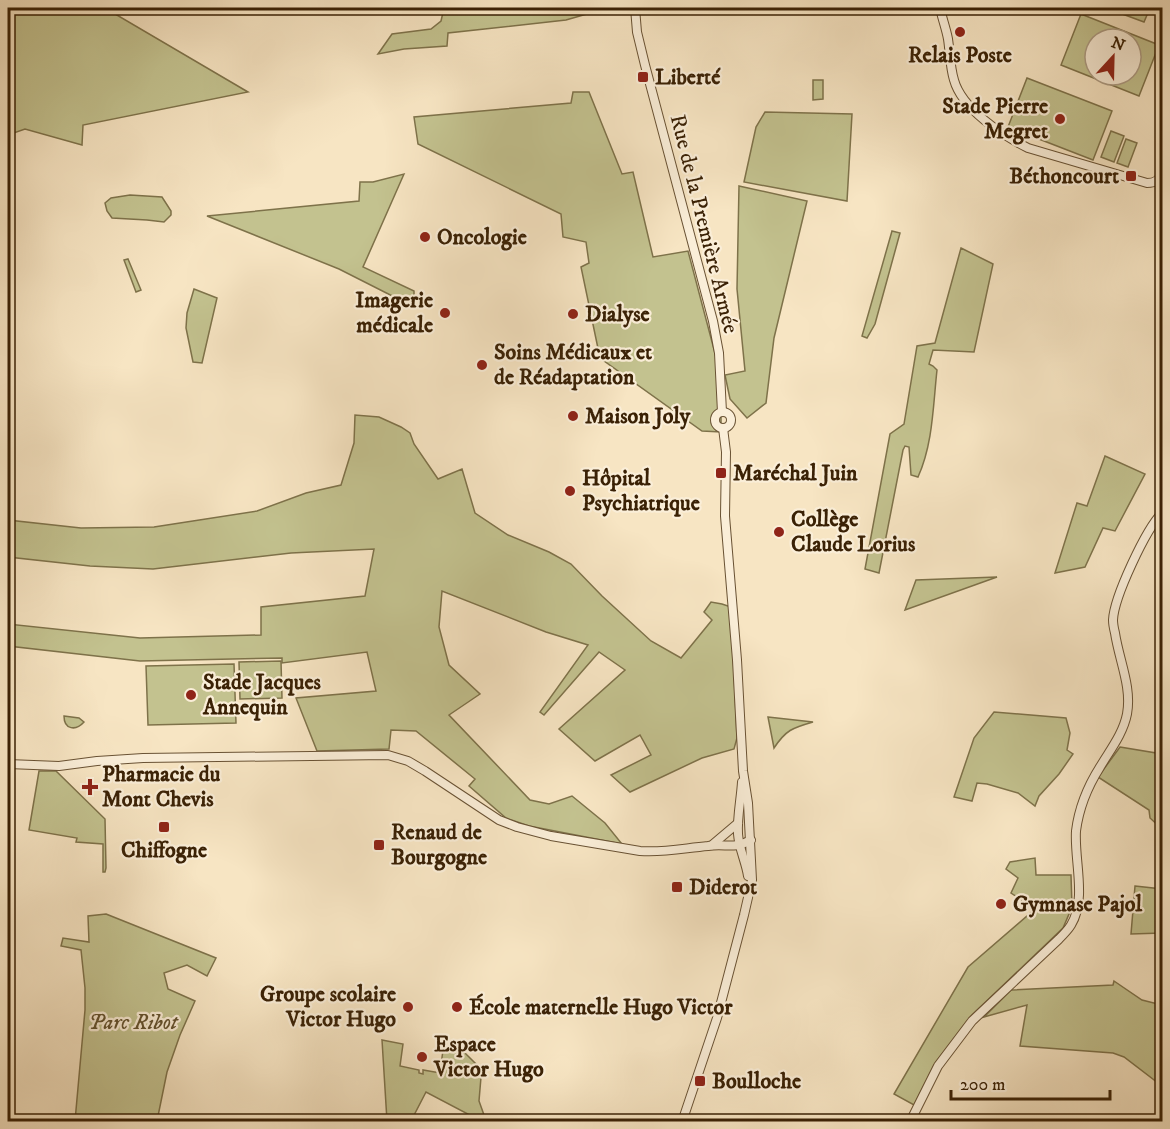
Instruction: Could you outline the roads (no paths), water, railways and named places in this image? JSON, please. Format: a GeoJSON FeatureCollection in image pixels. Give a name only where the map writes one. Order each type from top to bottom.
{"type":"FeatureCollection","features":[{"type":"Feature","properties":{"kind":"street","name":"Rue de la Première Armée"},"geometry":{"type":"LineString","coordinates":[[635,8],[640,47],[713,321],[719,353],[722,412],[717,414],[714,422],[723,428],[726,452],[725,516],[743,771]]}},
{"type":"Feature","properties":{"kind":"street"},"geometry":{"type":"LineString","coordinates":[[940,8],[947,33],[954,80],[961,96],[968,105],[1014,141],[1028,148],[1147,183],[1157,180],[1162,172]]}},
{"type":"Feature","properties":{"kind":"street"},"geometry":{"type":"LineString","coordinates":[[910,1122],[938,1066],[961,1034],[1059,939],[1071,926],[1076,915],[1079,894],[1076,831],[1080,810],[1091,782],[1118,739],[1128,701],[1113,620],[1115,609],[1139,549],[1162,513]]}},
{"type":"Feature","properties":{"kind":"street"},"geometry":{"type":"LineString","coordinates":[[8,764],[59,766],[97,760],[143,758],[388,755],[408,761],[499,820],[551,836],[640,851],[666,852],[712,845],[740,846],[751,840]]}},
{"type":"Feature","properties":{"kind":"street"},"geometry":{"type":"LineString","coordinates":[[743,771],[738,834],[747,865],[748,899]]}},
{"type":"Feature","properties":{"kind":"street"},"geometry":{"type":"LineString","coordinates":[[682,1122],[717,1018],[752,880],[751,840],[743,771]]}},
{"type":"Feature","properties":{"kind":"street"},"geometry":{"type":"LineString","coordinates":[[712,845],[738,823]]}},
{"type":"Feature","properties":{"kind":"street"},"geometry":{"type":"LineString","coordinates":[[738,823],[750,828]]}},
{"type":"Feature","properties":{"kind":"place","name":"Relais Poste"},"geometry":{"type":"Point","coordinates":[960,32]}},
{"type":"Feature","properties":{"kind":"place","name":"Liberté"},"geometry":{"type":"Point","coordinates":[643,77]}},
{"type":"Feature","properties":{"kind":"place","name":"Stade Pierre Megret"},"geometry":{"type":"Point","coordinates":[1060,119]}},
{"type":"Feature","properties":{"kind":"place","name":"Béthoncourt"},"geometry":{"type":"Point","coordinates":[1131,176]}},
{"type":"Feature","properties":{"kind":"place","name":"Oncologie"},"geometry":{"type":"Point","coordinates":[425,237]}},
{"type":"Feature","properties":{"kind":"place","name":"Imagerie médicale"},"geometry":{"type":"Point","coordinates":[445,313]}},
{"type":"Feature","properties":{"kind":"place","name":"Dialyse"},"geometry":{"type":"Point","coordinates":[573,314]}},
{"type":"Feature","properties":{"kind":"place","name":"Soins Médicaux et de Réadaptation"},"geometry":{"type":"Point","coordinates":[482,365]}},
{"type":"Feature","properties":{"kind":"place","name":"Maison Joly"},"geometry":{"type":"Point","coordinates":[573,416]}},
{"type":"Feature","properties":{"kind":"place","name":"Maréchal Juin"},"geometry":{"type":"Point","coordinates":[721,473]}},
{"type":"Feature","properties":{"kind":"place","name":"Hôpital Psychiatrique"},"geometry":{"type":"Point","coordinates":[570,491]}},
{"type":"Feature","properties":{"kind":"place","name":"Collège Claude Lorius"},"geometry":{"type":"Point","coordinates":[779,532]}},
{"type":"Feature","properties":{"kind":"place","name":"Stade Jacques Annequin"},"geometry":{"type":"Point","coordinates":[191,695]}},
{"type":"Feature","properties":{"kind":"place","name":"Pharmacie du Mont Chevis"},"geometry":{"type":"Point","coordinates":[90,787]}},
{"type":"Feature","properties":{"kind":"place","name":"Chiffogne"},"geometry":{"type":"Point","coordinates":[164,827]}},
{"type":"Feature","properties":{"kind":"place","name":"Renaud de Bourgogne"},"geometry":{"type":"Point","coordinates":[379,845]}},
{"type":"Feature","properties":{"kind":"place","name":"Diderot"},"geometry":{"type":"Point","coordinates":[677,887]}},
{"type":"Feature","properties":{"kind":"place","name":"Gymnase Pajol"},"geometry":{"type":"Point","coordinates":[1001,904]}},
{"type":"Feature","properties":{"kind":"place","name":"Groupe scolaire Victor Hugo"},"geometry":{"type":"Point","coordinates":[408,1007]}},
{"type":"Feature","properties":{"kind":"place","name":"École maternelle Hugo Victor"},"geometry":{"type":"Point","coordinates":[457,1007]}},
{"type":"Feature","properties":{"kind":"place","name":"Espace Victor Hugo"},"geometry":{"type":"Point","coordinates":[422,1057]}},
{"type":"Feature","properties":{"kind":"place","name":"Boulloche"},"geometry":{"type":"Point","coordinates":[700,1081]}},
{"type":"Feature","properties":{"kind":"park label","name":"Parc Ribot"},"geometry":{"type":"Point","coordinates":[133,1022]}}]}
